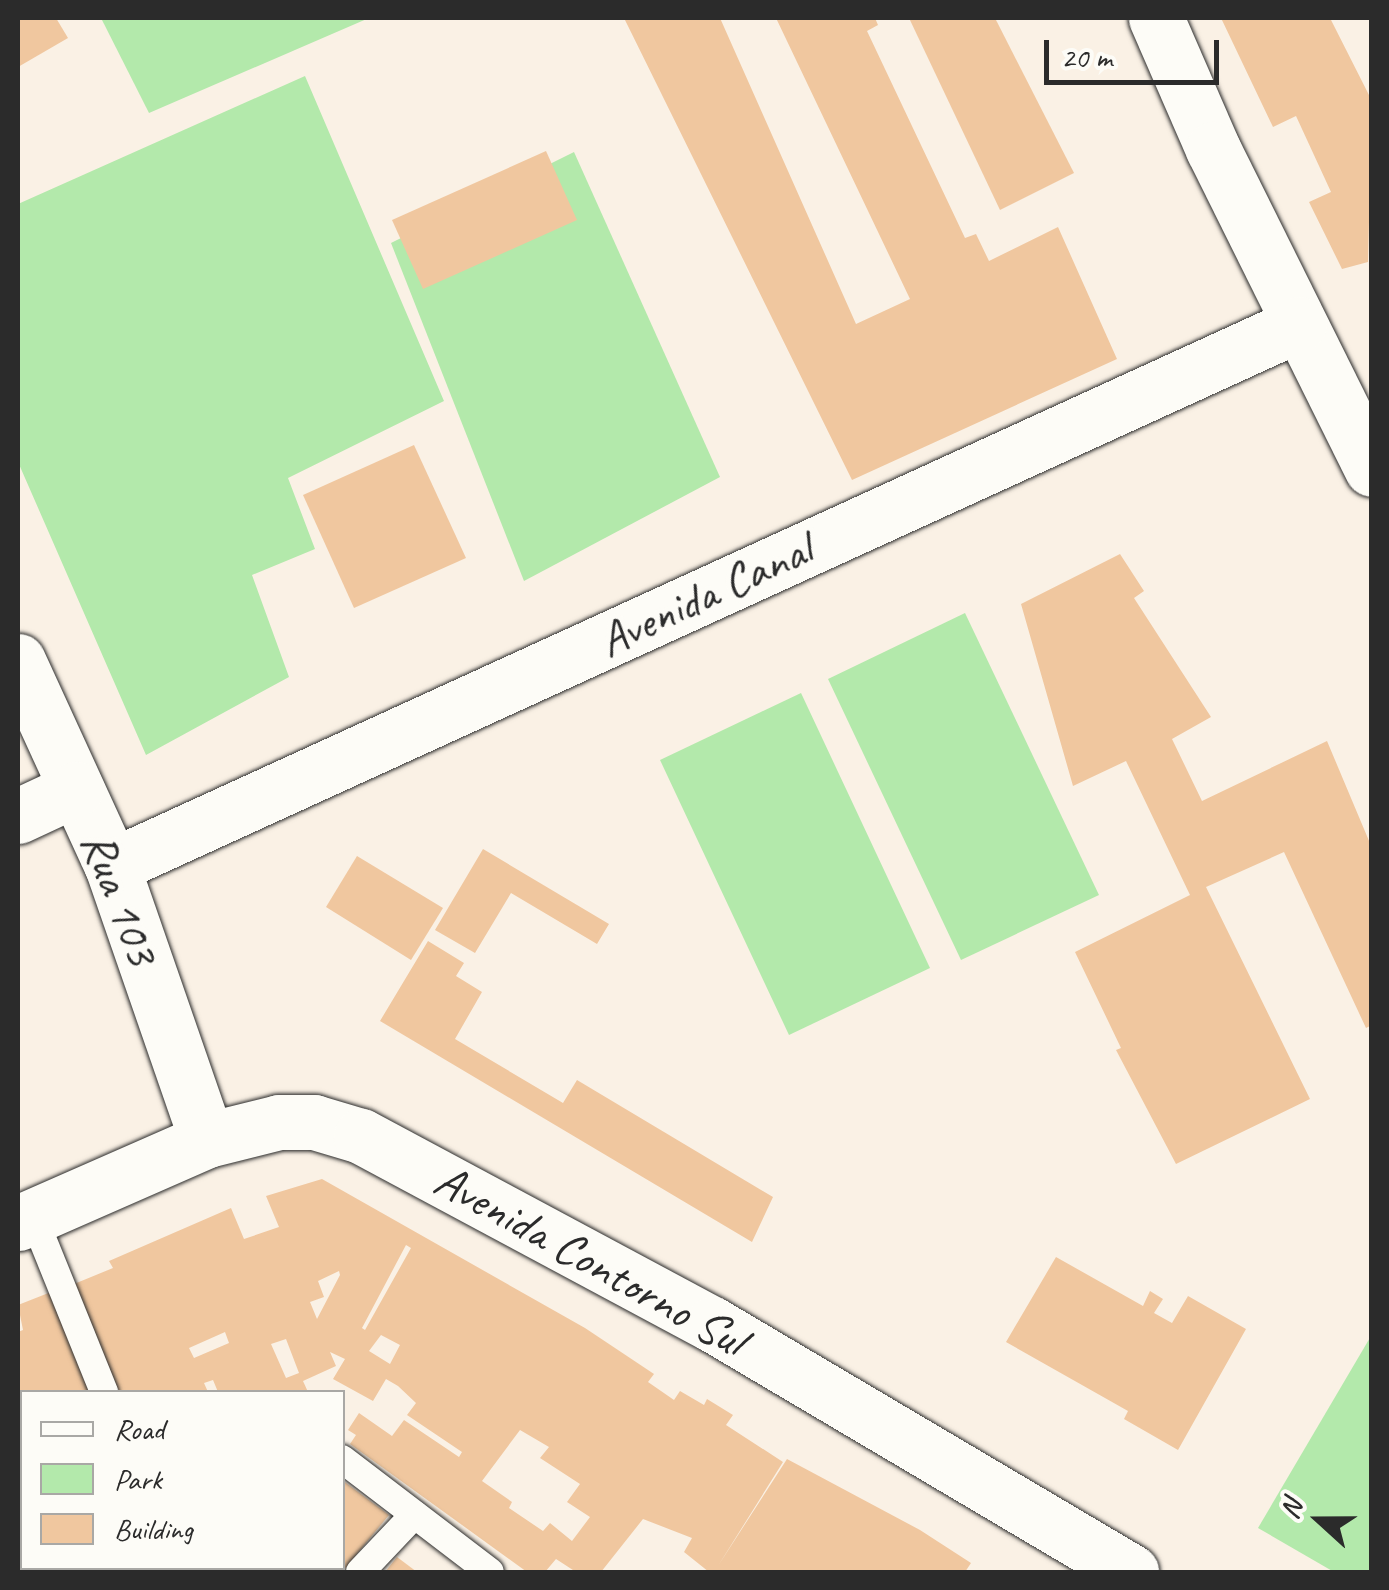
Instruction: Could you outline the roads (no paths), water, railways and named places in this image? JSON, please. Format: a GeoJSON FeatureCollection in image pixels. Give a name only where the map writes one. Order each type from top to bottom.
{"type":"FeatureCollection","features":[{"type":"Feature","properties":{"kind":"street"},"geometry":{"type":"LineString","coordinates":[[1156,18],[1299,324],[1359,412],[1372,469]]}},
{"type":"Feature","properties":{"kind":"street","name":"Avenida Canal"},"geometry":{"type":"LineString","coordinates":[[112,866],[1299,324]]}},
{"type":"Feature","properties":{"kind":"street","name":"Rua 103"},"geometry":{"type":"LineString","coordinates":[[18,661],[112,866],[207,1140]]}},
{"type":"Feature","properties":{"kind":"street"},"geometry":{"type":"LineString","coordinates":[[18,816],[76,789]]}},
{"type":"Feature","properties":{"kind":"street","name":"Avenida Contorno Sul"},"geometry":{"type":"LineString","coordinates":[[25,1219],[207,1140],[279,1122],[314,1122],[361,1136],[712,1324],[1131,1572]]}},
{"type":"Feature","properties":{"kind":"lane"},"geometry":{"type":"LineString","coordinates":[[25,1219],[103,1390]]}},
{"type":"Feature","properties":{"kind":"lane"},"geometry":{"type":"LineString","coordinates":[[345,1462],[490,1572]]}},
{"type":"Feature","properties":{"kind":"lane"},"geometry":{"type":"LineString","coordinates":[[360,1572],[414,1515]]}}]}
